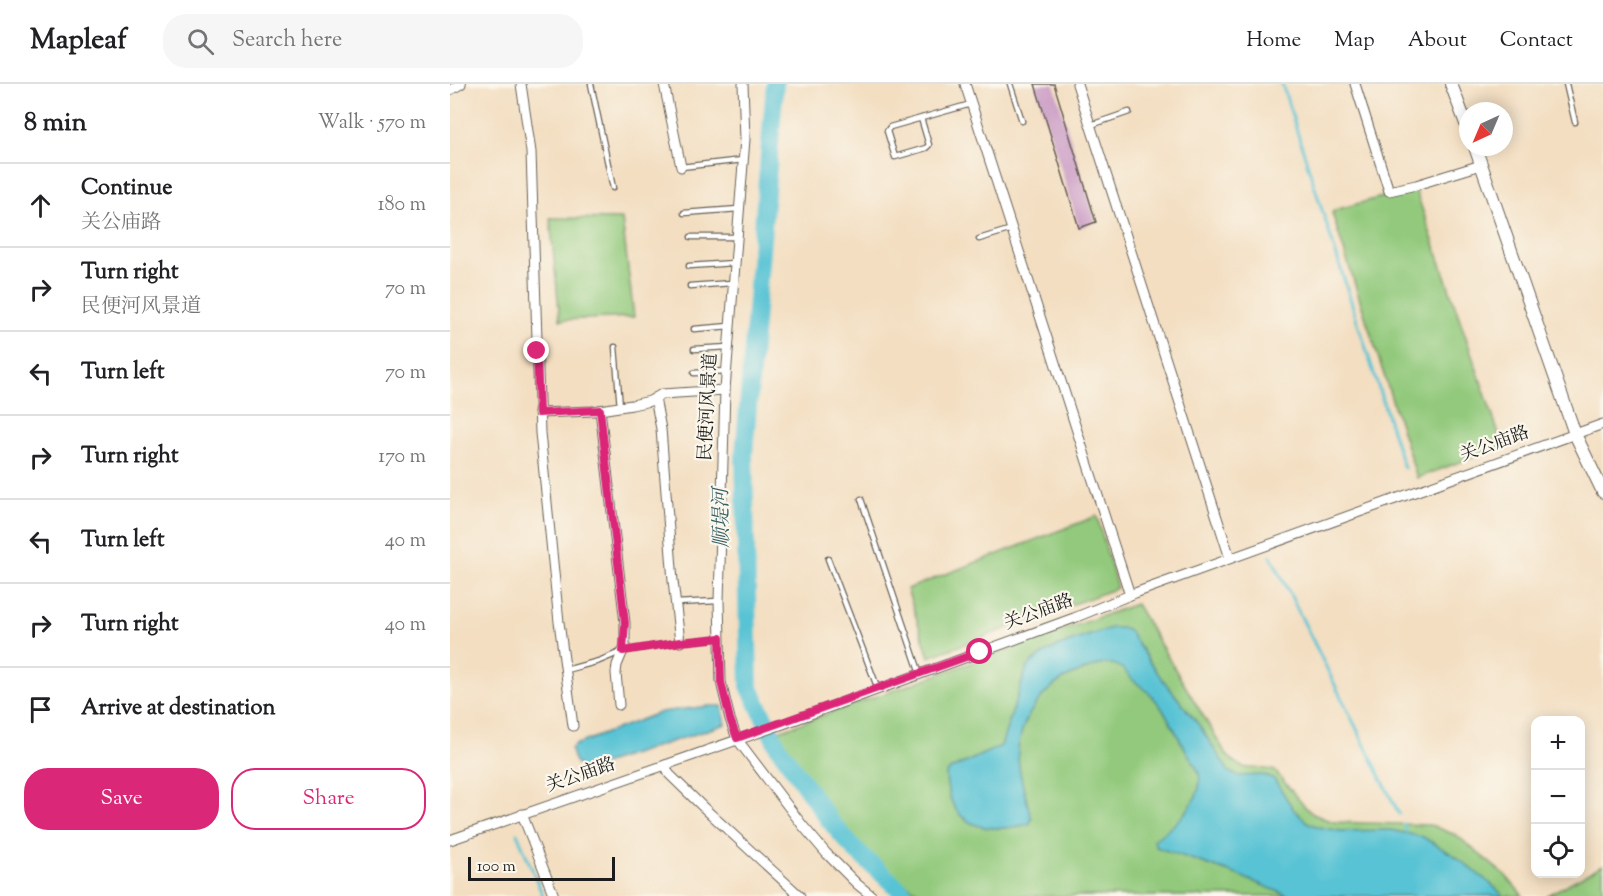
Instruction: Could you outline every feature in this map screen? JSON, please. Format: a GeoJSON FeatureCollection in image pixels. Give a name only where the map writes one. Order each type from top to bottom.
{"type":"FeatureCollection","features":[{"type":"Feature","properties":{"kind":"street"},"geometry":{"type":"LineString","coordinates":[[450,90],[461,84]]}},
{"type":"Feature","properties":{"kind":"street"},"geometry":{"type":"LineString","coordinates":[[521,84],[531,152],[539,413],[558,610],[573,726]]}},
{"type":"Feature","properties":{"kind":"street"},"geometry":{"type":"LineString","coordinates":[[664,84],[681,167]]}},
{"type":"Feature","properties":{"kind":"street","name":"民便河风景道"},"geometry":{"type":"LineString","coordinates":[[744,84],[746,105],[743,160],[725,390],[719,601],[721,682],[730,719],[803,826],[841,868],[872,896]]}},
{"type":"Feature","properties":{"kind":"street"},"geometry":{"type":"LineString","coordinates":[[965,84],[1130,595]]}},
{"type":"Feature","properties":{"kind":"street"},"geometry":{"type":"LineString","coordinates":[[1077,84],[1230,558]]}},
{"type":"Feature","properties":{"kind":"street"},"geometry":{"type":"LineString","coordinates":[[1355,84],[1389,191],[1481,165]]}},
{"type":"Feature","properties":{"kind":"street"},"geometry":{"type":"LineString","coordinates":[[1451,84],[1459,105]]}},
{"type":"Feature","properties":{"kind":"street"},"geometry":{"type":"LineString","coordinates":[[1478,156],[1575,434],[1603,492]]}},
{"type":"Feature","properties":{"kind":"street"},"geometry":{"type":"LineString","coordinates":[[539,413],[600,410],[655,398],[662,394],[725,390]]}},
{"type":"Feature","properties":{"kind":"street"},"geometry":{"type":"LineString","coordinates":[[655,398],[661,429],[680,642]]}},
{"type":"Feature","properties":{"kind":"street"},"geometry":{"type":"LineString","coordinates":[[600,410],[625,623],[623,651],[616,673],[619,705]]}},
{"type":"Feature","properties":{"kind":"street","name":"关公庙路"},"geometry":{"type":"LineString","coordinates":[[450,840],[783,724],[1074,618],[1230,558],[1603,424]]}},
{"type":"Feature","properties":{"kind":"street"},"geometry":{"type":"LineString","coordinates":[[665,765],[669,774],[702,807],[800,896]]}},
{"type":"Feature","properties":{"kind":"street"},"geometry":{"type":"LineString","coordinates":[[522,814],[554,896]]}},
{"type":"Feature","properties":{"kind":"lane"},"geometry":{"type":"LineString","coordinates":[[591,84],[613,189]]}},
{"type":"Feature","properties":{"kind":"lane"},"geometry":{"type":"LineString","coordinates":[[1010,84],[1022,121]]}},
{"type":"Feature","properties":{"kind":"lane"},"geometry":{"type":"LineString","coordinates":[[1566,84],[1575,122]]}},
{"type":"Feature","properties":{"kind":"lane"},"geometry":{"type":"LineString","coordinates":[[921,118],[929,145],[895,158],[887,131],[890,127],[921,118],[971,104]]}},
{"type":"Feature","properties":{"kind":"lane"},"geometry":{"type":"LineString","coordinates":[[1090,125],[1129,112]]}},
{"type":"Feature","properties":{"kind":"lane"},"geometry":{"type":"LineString","coordinates":[[681,167],[743,160]]}},
{"type":"Feature","properties":{"kind":"lane"},"geometry":{"type":"LineString","coordinates":[[684,213],[739,209]]}},
{"type":"Feature","properties":{"kind":"lane"},"geometry":{"type":"LineString","coordinates":[[979,239],[1012,230]]}},
{"type":"Feature","properties":{"kind":"lane"},"geometry":{"type":"LineString","coordinates":[[691,237],[737,237]]}},
{"type":"Feature","properties":{"kind":"lane"},"geometry":{"type":"LineString","coordinates":[[689,266],[735,262]]}},
{"type":"Feature","properties":{"kind":"lane"},"geometry":{"type":"LineString","coordinates":[[690,286],[733,283]]}},
{"type":"Feature","properties":{"kind":"lane"},"geometry":{"type":"LineString","coordinates":[[694,329],[730,326]]}},
{"type":"Feature","properties":{"kind":"lane"},"geometry":{"type":"LineString","coordinates":[[615,347],[620,407]]}},
{"type":"Feature","properties":{"kind":"lane"},"geometry":{"type":"LineString","coordinates":[[694,349],[728,347]]}},
{"type":"Feature","properties":{"kind":"lane"},"geometry":{"type":"LineString","coordinates":[[694,373],[726,370]]}},
{"type":"Feature","properties":{"kind":"lane"},"geometry":{"type":"LineString","coordinates":[[861,499],[920,674]]}},
{"type":"Feature","properties":{"kind":"lane"},"geometry":{"type":"LineString","coordinates":[[828,559],[878,689]]}},
{"type":"Feature","properties":{"kind":"lane"},"geometry":{"type":"LineString","coordinates":[[676,603],[719,601]]}},
{"type":"Feature","properties":{"kind":"lane"},"geometry":{"type":"LineString","coordinates":[[566,670],[599,662],[623,651],[720,638]]}},
{"type":"Feature","properties":{"kind":"green space"},"geometry":{"type":"Polygon","coordinates":[[[1415,188],[1503,446],[1417,478],[1332,213],[1335,210],[1415,188]]]}},
{"type":"Feature","properties":{"kind":"green space"},"geometry":{"type":"Polygon","coordinates":[[[550,218],[622,219],[634,317],[560,320],[550,218]]]}},
{"type":"Feature","properties":{"kind":"green space"},"geometry":{"type":"Polygon","coordinates":[[[1097,516],[1117,588],[929,657],[907,589],[1097,516]]]}},
{"type":"Feature","properties":{"kind":"green space"},"geometry":{"type":"Polygon","coordinates":[[[1136,604],[1226,754],[1233,761],[1244,767],[1275,771],[1306,808],[1325,819],[1335,822],[1430,825],[1456,835],[1506,876],[1523,896],[924,896],[886,869],[841,823],[798,766],[779,731],[1136,604]]]}},
{"type":"Feature","properties":{"kind":"green space"},"geometry":{"type":"Polygon","coordinates":[[[1603,865],[1603,896],[1546,896],[1579,878],[1585,878],[1585,875],[1603,865]]]}},
{"type":"Feature","properties":{"kind":"water"},"geometry":{"type":"Polygon","coordinates":[[[1111,628],[1122,628],[1129,631],[1156,671],[1199,725],[1229,772],[1238,776],[1264,775],[1274,779],[1294,810],[1307,822],[1318,827],[1341,831],[1391,830],[1423,837],[1455,856],[1504,896],[1289,896],[1235,874],[1156,847],[1154,840],[1169,829],[1190,807],[1198,790],[1200,777],[1157,701],[1121,668],[1112,664],[1094,666],[1065,678],[1045,694],[1029,715],[1020,739],[1018,759],[1032,819],[1029,824],[1013,827],[983,827],[961,816],[953,806],[948,792],[946,774],[951,769],[1001,746],[1027,667],[1035,659],[1055,648],[1111,628]]]}},
{"type":"Feature","properties":{"kind":"water"},"geometry":{"type":"Polygon","coordinates":[[[722,706],[726,724],[585,770],[572,756],[571,749],[575,745],[661,712],[722,706]]]}},
{"type":"Feature","properties":{"kind":"building"},"geometry":{"type":"Polygon","coordinates":[[[1035,84],[1054,84],[1096,222],[1079,228],[1035,84]]]}},
{"type":"Feature","properties":{"kind":"waterway","name":"顺堤河"},"geometry":{"type":"LineString","coordinates":[[775,84],[744,454],[749,686],[777,745],[829,820],[855,850],[907,896]]}},
{"type":"Feature","properties":{"kind":"waterway"},"geometry":{"type":"LineString","coordinates":[[1282,84],[1404,468]]}},
{"type":"Feature","properties":{"kind":"waterway"},"geometry":{"type":"LineString","coordinates":[[1271,556],[1399,814]]}},
{"type":"Feature","properties":{"kind":"waterway"},"geometry":{"type":"LineString","coordinates":[[1404,824],[1406,832]]}},
{"type":"Feature","properties":{"kind":"waterway"},"geometry":{"type":"LineString","coordinates":[[517,833],[543,896]]}},
{"type":"Feature","properties":{"kind":"route"},"geometry":{"type":"LineString","coordinates":[[537,351],[539,413],[600,410],[625,623],[623,651],[720,638],[721,682],[737,738],[783,724],[980,652]]}}]}
